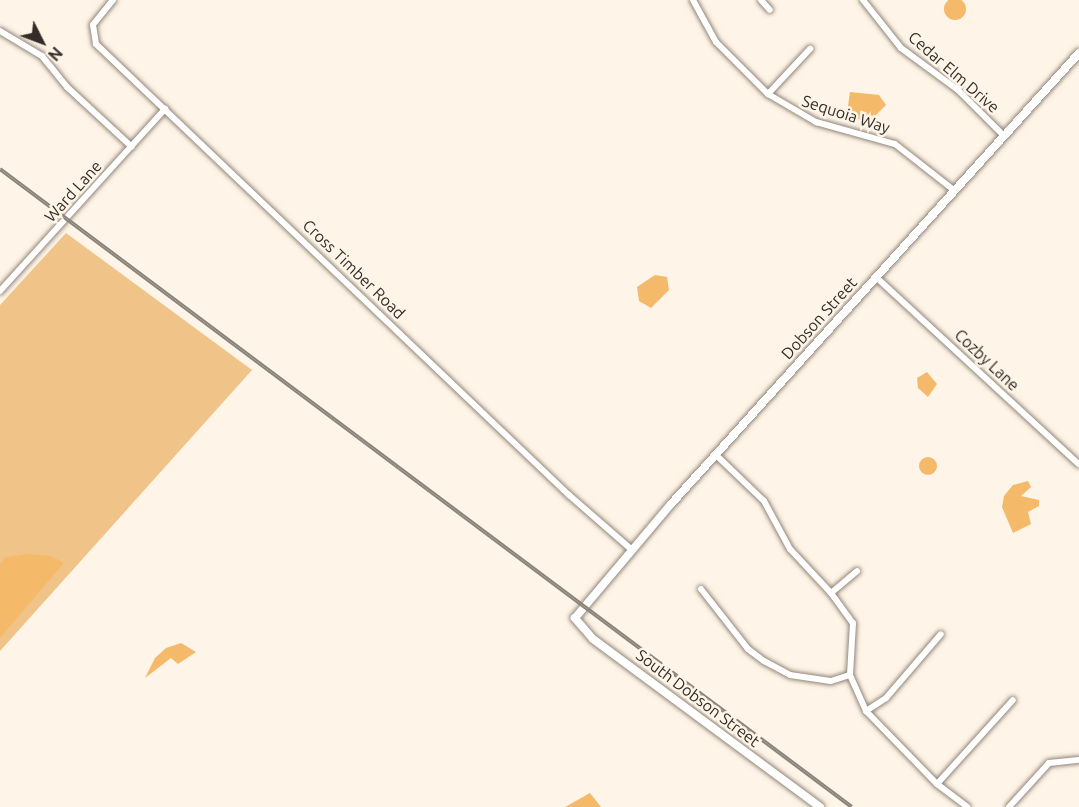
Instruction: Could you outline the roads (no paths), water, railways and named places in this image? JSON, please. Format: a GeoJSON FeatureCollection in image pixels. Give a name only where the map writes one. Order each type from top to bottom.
{"type":"FeatureCollection","features":[{"type":"Feature","properties":{"kind":"street","name":"Cross Timber Road"},"geometry":{"type":"LineString","coordinates":[[113,0],[95,21],[94,40],[569,495],[631,549]]}},
{"type":"Feature","properties":{"kind":"street","name":"Sequoia Way"},"geometry":{"type":"LineString","coordinates":[[693,0],[716,42],[768,94],[816,122],[895,144],[955,191]]}},
{"type":"Feature","properties":{"kind":"street"},"geometry":{"type":"LineString","coordinates":[[760,0],[770,10]]}},
{"type":"Feature","properties":{"kind":"street","name":"Cedar Elm Drive"},"geometry":{"type":"LineString","coordinates":[[864,0],[901,48],[958,90],[1005,136]]}},
{"type":"Feature","properties":{"kind":"street"},"geometry":{"type":"LineString","coordinates":[[0,31],[42,56],[67,87],[132,147]]}},
{"type":"Feature","properties":{"kind":"street"},"geometry":{"type":"LineString","coordinates":[[768,94],[810,49]]}},
{"type":"Feature","properties":{"kind":"street","name":"Dobson Street"},"geometry":{"type":"LineString","coordinates":[[583,605],[715,454],[1079,53]]}},
{"type":"Feature","properties":{"kind":"street","name":"Ward Lane"},"geometry":{"type":"LineString","coordinates":[[0,291],[165,109]]}},
{"type":"Feature","properties":{"kind":"street","name":"Cozby Lane"},"geometry":{"type":"LineString","coordinates":[[876,277],[1079,464]]}},
{"type":"Feature","properties":{"kind":"street"},"geometry":{"type":"LineString","coordinates":[[715,454],[764,501],[790,549],[831,593],[853,623],[850,675],[866,711],[937,784],[967,807]]}},
{"type":"Feature","properties":{"kind":"street"},"geometry":{"type":"LineString","coordinates":[[831,593],[857,571]]}},
{"type":"Feature","properties":{"kind":"street"},"geometry":{"type":"LineString","coordinates":[[701,589],[748,649],[764,661],[790,675],[831,681],[850,675]]}},
{"type":"Feature","properties":{"kind":"street","name":"South Dobson Street"},"geometry":{"type":"LineString","coordinates":[[583,605],[575,618],[581,630],[820,807]]}},
{"type":"Feature","properties":{"kind":"street"},"geometry":{"type":"LineString","coordinates":[[866,711],[886,698],[940,634]]}},
{"type":"Feature","properties":{"kind":"street"},"geometry":{"type":"LineString","coordinates":[[937,784],[1013,699]]}},
{"type":"Feature","properties":{"kind":"street"},"geometry":{"type":"LineString","coordinates":[[1009,807],[1049,763],[1079,760]]}},
{"type":"Feature","properties":{"kind":"railway"},"geometry":{"type":"LineString","coordinates":[[0,169],[852,807]]}}]}
